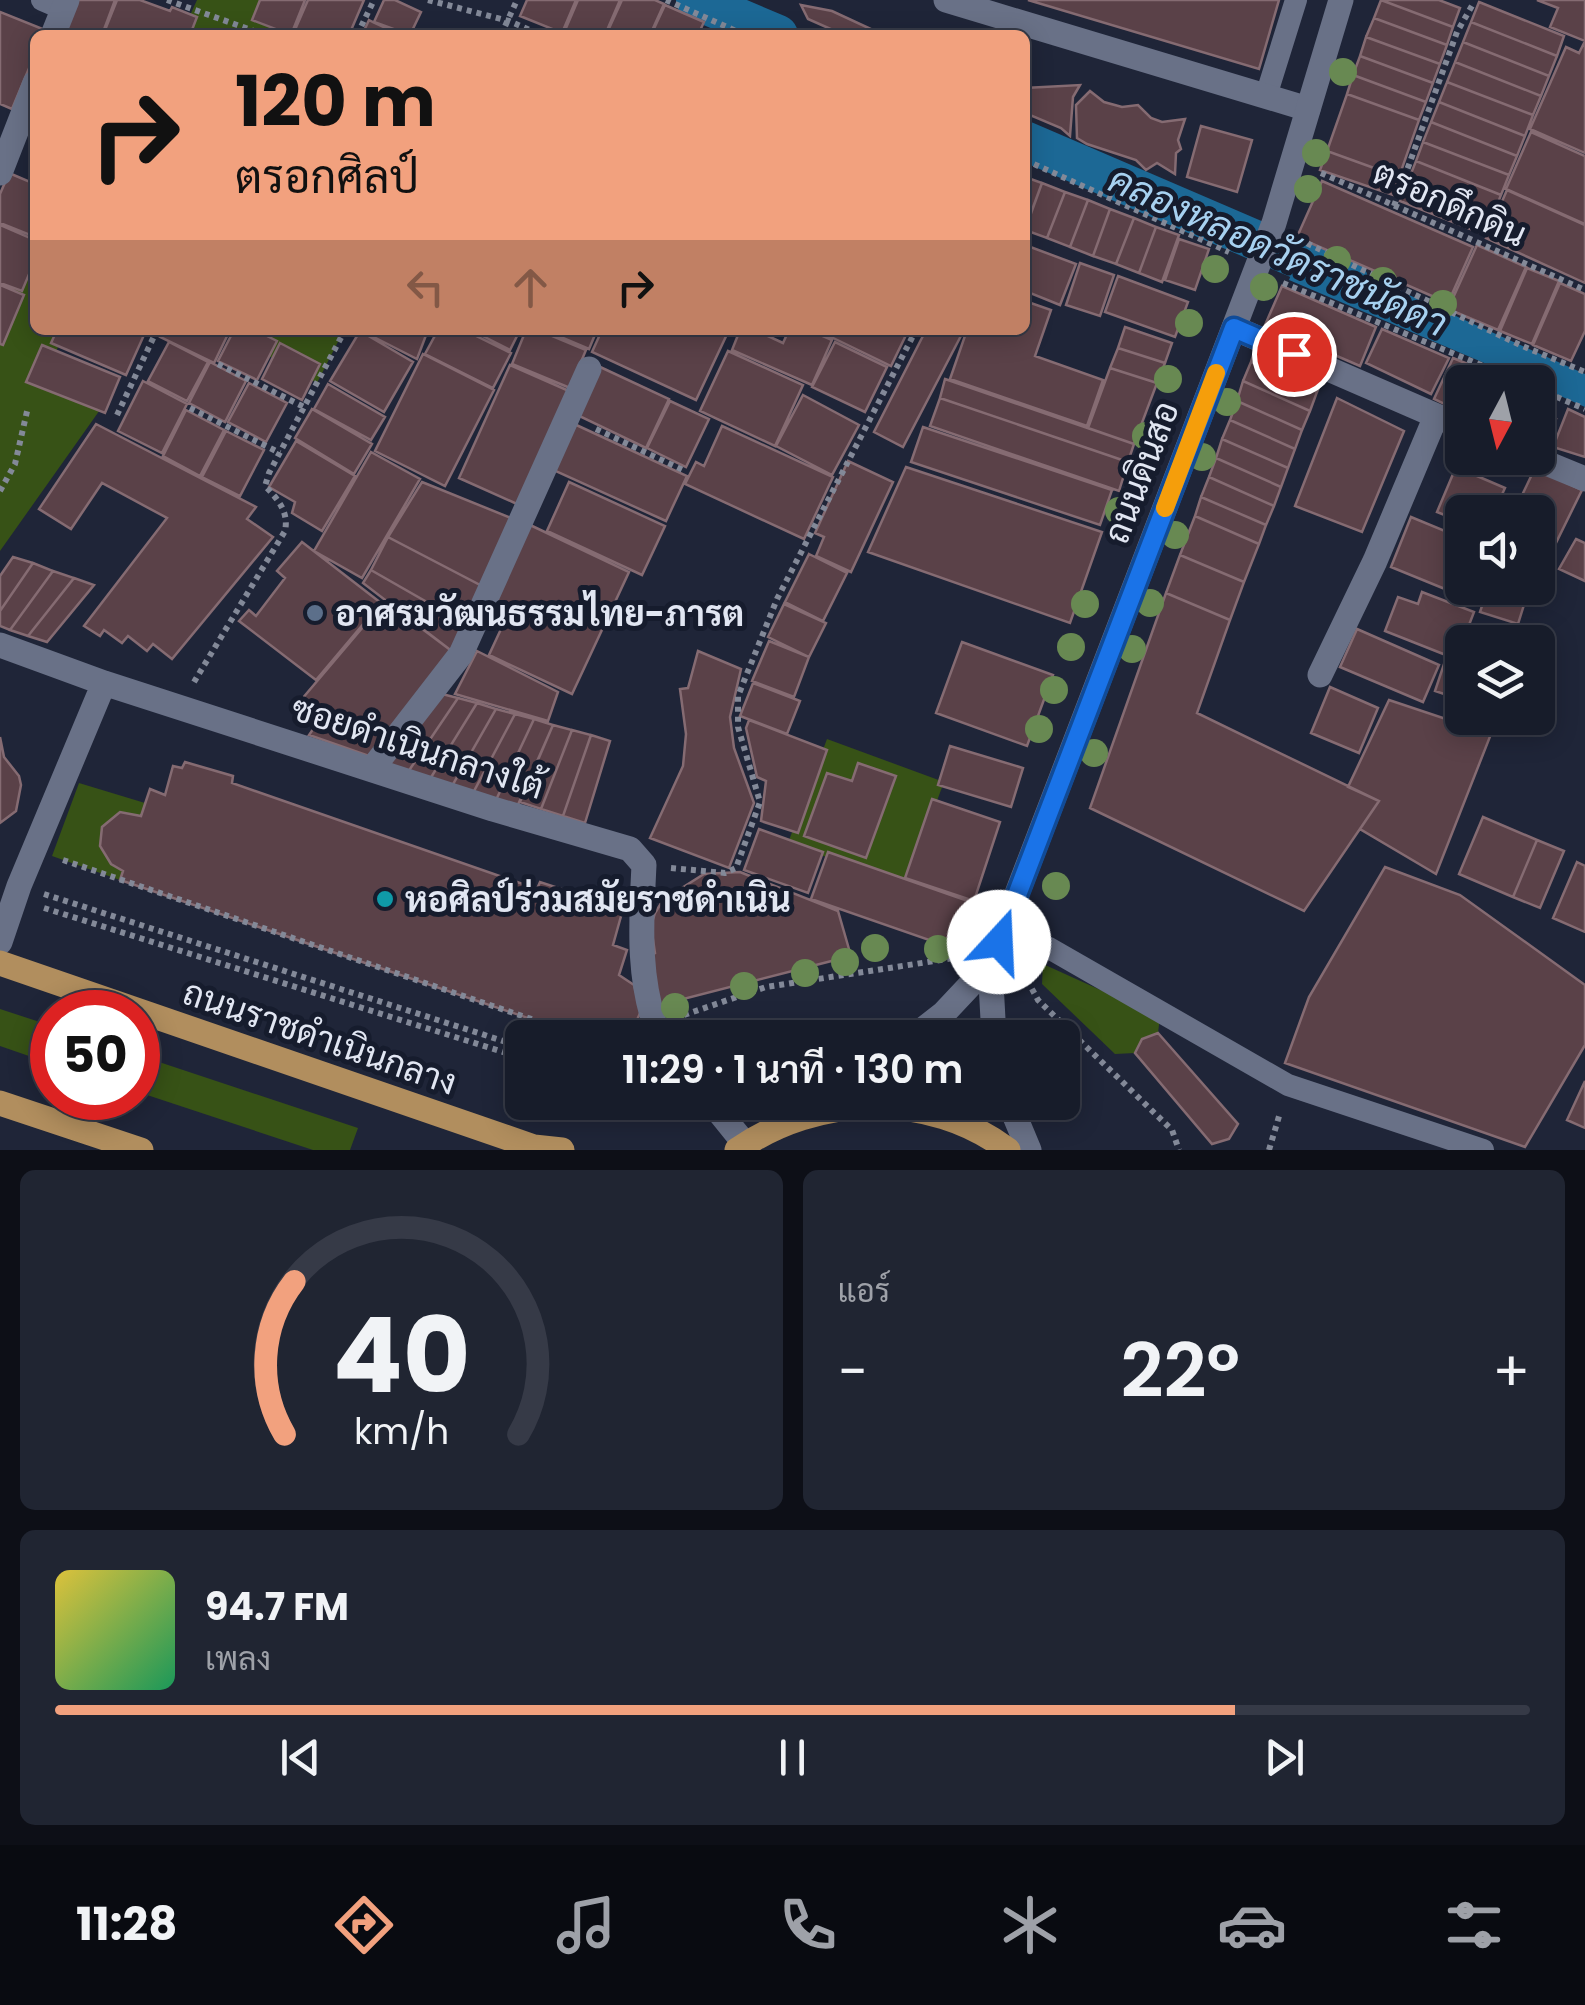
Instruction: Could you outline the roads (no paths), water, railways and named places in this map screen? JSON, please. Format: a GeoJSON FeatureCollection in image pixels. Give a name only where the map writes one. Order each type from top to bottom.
{"type":"FeatureCollection","features":[{"type":"Feature","properties":{"kind":"main road","name":"ถนนราชดำเนินกลาง"},"geometry":{"type":"LineString","coordinates":[[0,963],[534,1148],[562,1150]]}},
{"type":"Feature","properties":{"kind":"main road"},"geometry":{"type":"LineString","coordinates":[[0,1103],[141,1150]]}},
{"type":"Feature","properties":{"kind":"main road"},"geometry":{"type":"LineString","coordinates":[[741,1147],[790,1120]]}},
{"type":"Feature","properties":{"kind":"main road"},"geometry":{"type":"LineString","coordinates":[[956,1120],[1008,1150]]}},
{"type":"Feature","properties":{"kind":"street"},"geometry":{"type":"LineString","coordinates":[[946,0],[1308,109]]}},
{"type":"Feature","properties":{"kind":"street","name":"ถนนดินสอ"},"geometry":{"type":"LineString","coordinates":[[935,1020],[990,964],[1259,262],[1283,230],[1292,164],[1341,0]]}},
{"type":"Feature","properties":{"kind":"street"},"geometry":{"type":"LineString","coordinates":[[54,30],[57,3]]}},
{"type":"Feature","properties":{"kind":"street"},"geometry":{"type":"LineString","coordinates":[[0,173],[30,96]]}},
{"type":"Feature","properties":{"kind":"street"},"geometry":{"type":"LineString","coordinates":[[1234,328],[1445,420]]}},
{"type":"Feature","properties":{"kind":"street"},"geometry":{"type":"LineString","coordinates":[[372,769],[461,654],[589,369]]}},
{"type":"Feature","properties":{"kind":"street"},"geometry":{"type":"LineString","coordinates":[[1320,675],[1375,560],[1436,416]]}},
{"type":"Feature","properties":{"kind":"street"},"geometry":{"type":"LineString","coordinates":[[1555,467],[1585,479]]}},
{"type":"Feature","properties":{"kind":"street","name":"ซอยดำเนินกลางใต้"},"geometry":{"type":"LineString","coordinates":[[0,645],[104,683],[630,849],[644,865],[644,981],[655,1020]]}},
{"type":"Feature","properties":{"kind":"street"},"geometry":{"type":"LineString","coordinates":[[0,942],[104,683]]}},
{"type":"Feature","properties":{"kind":"street","name":"ถนนดินสอ"},"geometry":{"type":"LineString","coordinates":[[990,964],[993,1020]]}},
{"type":"Feature","properties":{"kind":"street"},"geometry":{"type":"LineString","coordinates":[[722,1120],[741,1147]]}},
{"type":"Feature","properties":{"kind":"street"},"geometry":{"type":"LineString","coordinates":[[1017,1120],[1029,1150]]}},
{"type":"Feature","properties":{"kind":"lane"},"geometry":{"type":"LineString","coordinates":[[1266,96],[1296,0]]}},
{"type":"Feature","properties":{"kind":"lane"},"geometry":{"type":"LineString","coordinates":[[1003,930],[1049,948],[1288,1085],[1483,1150]]}},
{"type":"Feature","properties":{"kind":"water"},"geometry":{"type":"Polygon","coordinates":[[[1302,247],[1585,374],[1585,407],[1555,394],[1555,365],[1489,365],[1289,280],[1302,247]]]}},
{"type":"Feature","properties":{"kind":"waterway","name":"คลองหลอดวัดราชนัดดา"},"geometry":{"type":"LineString","coordinates":[[696,0],[766,30]]}},
{"type":"Feature","properties":{"kind":"waterway","name":"คลองหลอดวัดราชนัดดา"},"geometry":{"type":"LineString","coordinates":[[1030,143],[1348,280]]}},
{"type":"Feature","properties":{"kind":"place","name":"อาศรมวัฒนธรรมไทย-ภารต"},"geometry":{"type":"Point","coordinates":[315,613]}},
{"type":"Feature","properties":{"kind":"place","name":"หอศิลป์ร่วมสมัยราชดำเนิน"},"geometry":{"type":"Point","coordinates":[385,899]}}]}
